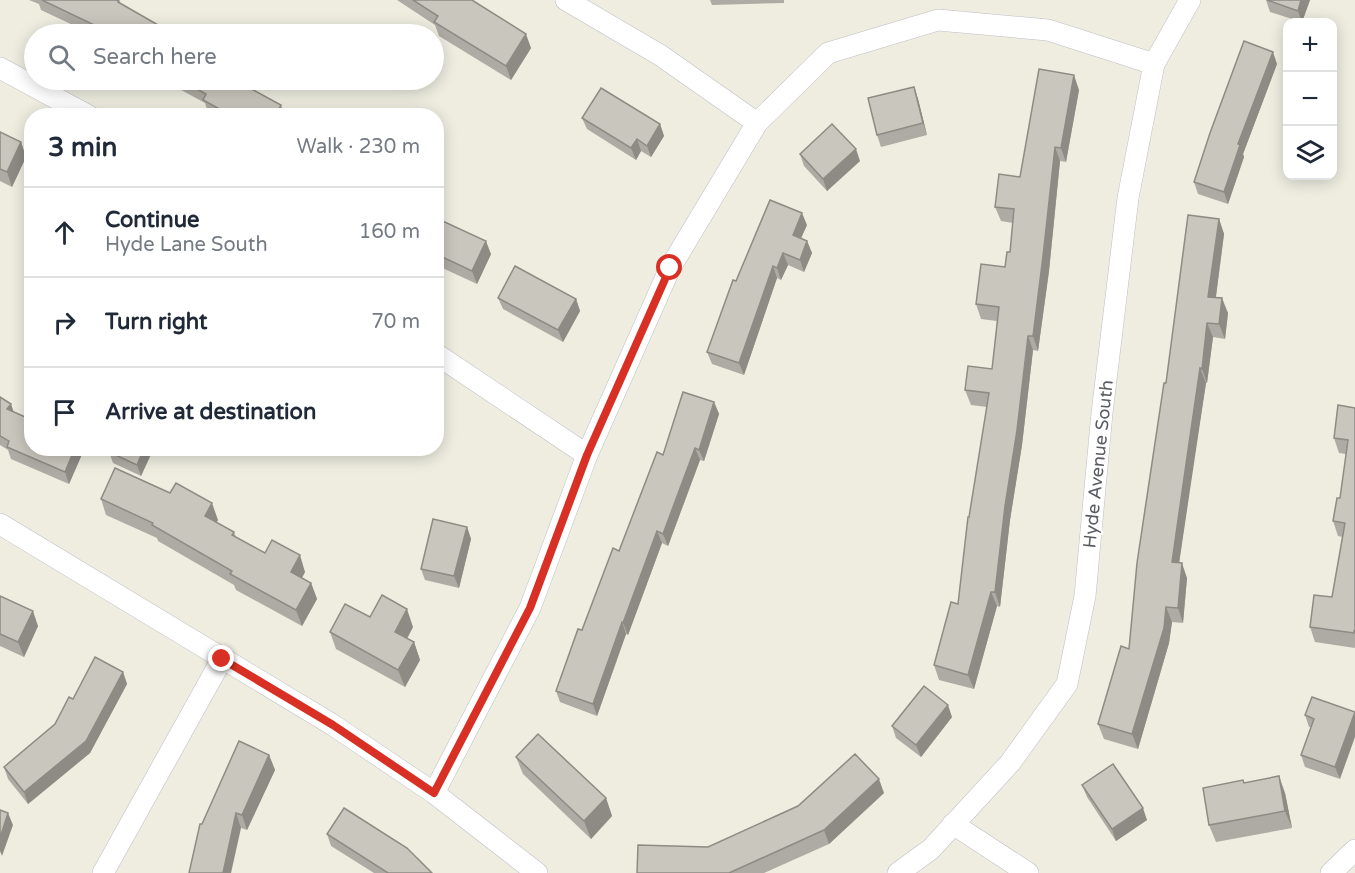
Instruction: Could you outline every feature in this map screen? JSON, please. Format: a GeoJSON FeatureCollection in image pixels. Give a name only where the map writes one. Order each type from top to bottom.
{"type":"FeatureCollection","features":[{"type":"Feature","properties":{"kind":"street"},"geometry":{"type":"LineString","coordinates":[[566,0],[660,55],[757,123]]}},
{"type":"Feature","properties":{"kind":"street","name":"Hyde Avenue South"},"geometry":{"type":"LineString","coordinates":[[898,873],[931,849],[1010,763],[1067,684],[1085,596],[1103,402],[1128,198],[1154,64],[1190,0]]}},
{"type":"Feature","properties":{"kind":"street"},"geometry":{"type":"LineString","coordinates":[[434,793],[530,608],[587,455],[670,268],[757,123],[828,53],[938,21],[1048,30],[1154,64]]}},
{"type":"Feature","properties":{"kind":"street"},"geometry":{"type":"LineString","coordinates":[[0,68],[24,81]]}},
{"type":"Feature","properties":{"kind":"street"},"geometry":{"type":"LineString","coordinates":[[41,90],[74,108]]}},
{"type":"Feature","properties":{"kind":"street"},"geometry":{"type":"LineString","coordinates":[[444,359],[587,455]]}},
{"type":"Feature","properties":{"kind":"street"},"geometry":{"type":"LineString","coordinates":[[0,524],[333,725],[434,793],[537,873]]}},
{"type":"Feature","properties":{"kind":"street"},"geometry":{"type":"LineString","coordinates":[[103,873],[222,659]]}},
{"type":"Feature","properties":{"kind":"street"},"geometry":{"type":"LineString","coordinates":[[954,824],[1028,873]]}},
{"type":"Feature","properties":{"kind":"street"},"geometry":{"type":"LineString","coordinates":[[1330,873],[1355,850]]}},
{"type":"Feature","properties":{"kind":"building"},"geometry":{"type":"Polygon","coordinates":[[[42,0],[116,0],[156,24],[92,24],[42,0]]]}},
{"type":"Feature","properties":{"kind":"building"},"geometry":{"type":"Polygon","coordinates":[[[413,0],[472,0],[526,34],[506,66],[444,28],[444,24],[434,22],[438,16],[413,0]]]}},
{"type":"Feature","properties":{"kind":"building"},"geometry":{"type":"Polygon","coordinates":[[[1267,0],[1301,0],[1298,11],[1267,0]]]}},
{"type":"Feature","properties":{"kind":"building"},"geometry":{"type":"Polygon","coordinates":[[[1244,41],[1273,52],[1238,144],[1240,145],[1224,192],[1194,182],[1244,41]]]}},
{"type":"Feature","properties":{"kind":"building"},"geometry":{"type":"Polygon","coordinates":[[[1039,69],[1074,75],[1061,148],[1055,147],[1033,336],[1028,336],[995,592],[991,592],[968,675],[934,665],[951,602],[958,604],[968,517],[989,393],[965,390],[968,366],[992,369],[999,307],[976,304],[981,264],[1005,267],[1007,252],[1010,252],[1014,209],[995,207],[999,174],[1020,177],[1039,69]]]}},
{"type":"Feature","properties":{"kind":"building"},"geometry":{"type":"Polygon","coordinates":[[[914,87],[923,123],[877,135],[868,98],[914,87]]]}},
{"type":"Feature","properties":{"kind":"building"},"geometry":{"type":"Polygon","coordinates":[[[601,88],[660,124],[647,146],[637,139],[631,148],[582,118],[601,88]]]}},
{"type":"Feature","properties":{"kind":"building"},"geometry":{"type":"Polygon","coordinates":[[[199,90],[253,90],[281,105],[280,108],[218,108],[203,100],[206,94],[199,90]]]}},
{"type":"Feature","properties":{"kind":"building"},"geometry":{"type":"Polygon","coordinates":[[[832,124],[856,149],[823,179],[800,154],[832,124]]]}},
{"type":"Feature","properties":{"kind":"building"},"geometry":{"type":"Polygon","coordinates":[[[0,132],[21,142],[7,172],[0,169],[0,132]]]}},
{"type":"Feature","properties":{"kind":"building"},"geometry":{"type":"Polygon","coordinates":[[[770,200],[802,213],[793,235],[807,241],[800,260],[783,253],[777,268],[773,266],[739,363],[707,352],[733,280],[736,281],[770,200]]]}},
{"type":"Feature","properties":{"kind":"building"},"geometry":{"type":"Polygon","coordinates":[[[1188,215],[1219,219],[1208,297],[1222,298],[1219,324],[1207,323],[1172,562],[1182,563],[1178,608],[1166,607],[1164,628],[1132,734],[1098,724],[1121,646],[1129,649],[1137,563],[1164,383],[1166,383],[1188,215]]]}},
{"type":"Feature","properties":{"kind":"building"},"geometry":{"type":"Polygon","coordinates":[[[444,222],[486,241],[472,271],[444,258],[444,222]]]}},
{"type":"Feature","properties":{"kind":"building"},"geometry":{"type":"Polygon","coordinates":[[[515,266],[576,299],[558,330],[498,298],[515,266]]]}},
{"type":"Feature","properties":{"kind":"building"},"geometry":{"type":"Polygon","coordinates":[[[683,392],[714,402],[699,450],[695,448],[663,534],[657,531],[593,704],[556,691],[578,629],[582,630],[613,548],[619,551],[657,452],[663,455],[683,392]]]}},
{"type":"Feature","properties":{"kind":"building"},"geometry":{"type":"Polygon","coordinates":[[[0,397],[11,404],[7,409],[24,416],[24,454],[7,447],[9,441],[0,436],[0,397]]]}},
{"type":"Feature","properties":{"kind":"building"},"geometry":{"type":"Polygon","coordinates":[[[1338,405],[1355,408],[1354,633],[1310,627],[1314,595],[1332,597],[1345,523],[1333,521],[1337,498],[1340,498],[1348,440],[1334,438],[1338,405]]]}},
{"type":"Feature","properties":{"kind":"building"},"geometry":{"type":"Polygon","coordinates":[[[28,456],[72,456],[65,472],[28,456]]]}},
{"type":"Feature","properties":{"kind":"building"},"geometry":{"type":"Polygon","coordinates":[[[118,456],[141,456],[137,465],[118,456]]]}},
{"type":"Feature","properties":{"kind":"building"},"geometry":{"type":"Polygon","coordinates":[[[115,468],[170,493],[176,483],[212,503],[205,516],[234,532],[232,535],[265,553],[272,540],[300,555],[291,572],[311,583],[296,610],[230,574],[232,571],[152,525],[153,523],[101,499],[115,468]]]}},
{"type":"Feature","properties":{"kind":"building"},"geometry":{"type":"Polygon","coordinates":[[[433,519],[467,527],[454,576],[421,569],[433,519]]]}},
{"type":"Feature","properties":{"kind":"building"},"geometry":{"type":"Polygon","coordinates":[[[382,595],[407,609],[395,632],[414,642],[398,670],[330,632],[345,604],[370,617],[382,595]]]}},
{"type":"Feature","properties":{"kind":"building"},"geometry":{"type":"Polygon","coordinates":[[[0,596],[33,611],[18,642],[0,634],[0,596]]]}},
{"type":"Feature","properties":{"kind":"building"},"geometry":{"type":"Polygon","coordinates":[[[95,657],[123,672],[86,741],[24,792],[4,767],[55,724],[69,697],[73,699],[95,657]]]}},
{"type":"Feature","properties":{"kind":"building"},"geometry":{"type":"Polygon","coordinates":[[[924,686],[948,705],[916,745],[892,726],[924,686]]]}},
{"type":"Feature","properties":{"kind":"building"},"geometry":{"type":"Polygon","coordinates":[[[1312,697],[1355,712],[1335,767],[1301,755],[1314,719],[1305,715],[1312,697]]]}},
{"type":"Feature","properties":{"kind":"building"},"geometry":{"type":"Polygon","coordinates":[[[538,734],[606,798],[584,821],[516,757],[538,734]]]}},
{"type":"Feature","properties":{"kind":"building"},"geometry":{"type":"Polygon","coordinates":[[[239,741],[269,755],[242,815],[236,813],[223,873],[189,873],[200,824],[202,824],[239,741]]]}},
{"type":"Feature","properties":{"kind":"building"},"geometry":{"type":"Polygon","coordinates":[[[855,754],[879,779],[824,830],[729,873],[637,873],[638,845],[708,847],[798,806],[855,754]]]}},
{"type":"Feature","properties":{"kind":"building"},"geometry":{"type":"Polygon","coordinates":[[[1113,764],[1143,808],[1112,829],[1082,785],[1113,764]]]}},
{"type":"Feature","properties":{"kind":"building"},"geometry":{"type":"Polygon","coordinates":[[[1279,776],[1285,811],[1209,825],[1203,788],[1279,776]]]}},
{"type":"Feature","properties":{"kind":"building"},"geometry":{"type":"Polygon","coordinates":[[[344,808],[407,848],[432,873],[388,873],[327,834],[344,808]]]}},
{"type":"Feature","properties":{"kind":"building"},"geometry":{"type":"Polygon","coordinates":[[[0,810],[8,813],[0,838],[0,810]]]}},
{"type":"Feature","properties":{"kind":"route"},"geometry":{"type":"LineString","coordinates":[[222,659],[333,725],[434,793],[530,608],[587,455],[670,268]]}}]}
